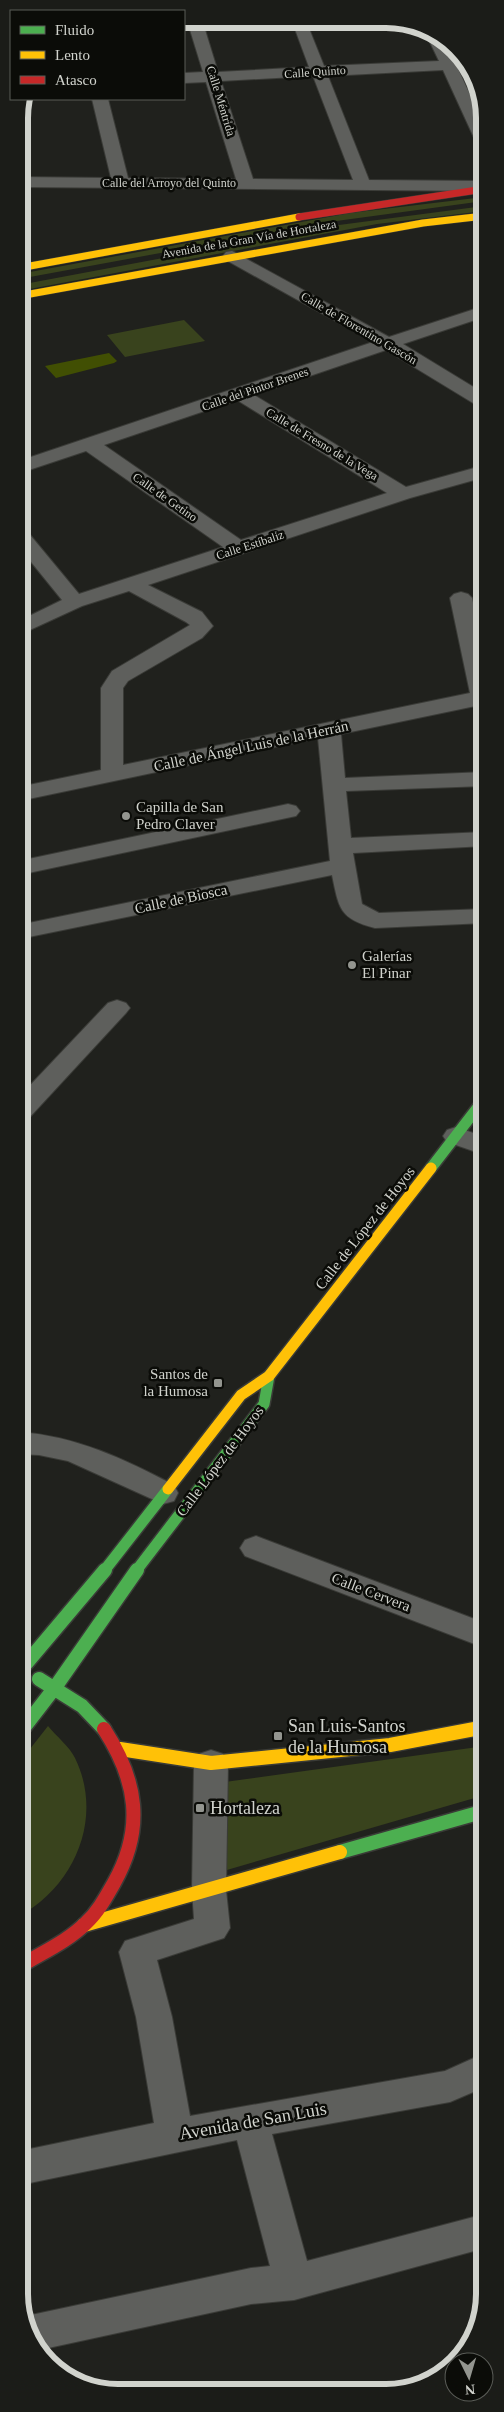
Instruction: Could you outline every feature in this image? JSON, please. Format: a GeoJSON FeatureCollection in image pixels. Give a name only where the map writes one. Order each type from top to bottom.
{"type":"FeatureCollection","features":[{"type":"Feature","properties":{"kind":"street","name":"Calle Méntrida"},"geometry":{"type":"LineString","coordinates":[[197,28],[214,77],[246,183]]}},
{"type":"Feature","properties":{"kind":"street"},"geometry":{"type":"LineString","coordinates":[[302,28],[363,185]]}},
{"type":"Feature","properties":{"kind":"street"},"geometry":{"type":"LineString","coordinates":[[438,44],[446,65],[477,127]]}},
{"type":"Feature","properties":{"kind":"street","name":"Calle Quinto"},"geometry":{"type":"LineString","coordinates":[[185,78],[446,65]]}},
{"type":"Feature","properties":{"kind":"street"},"geometry":{"type":"LineString","coordinates":[[461,92],[472,89]]}},
{"type":"Feature","properties":{"kind":"street"},"geometry":{"type":"LineString","coordinates":[[100,100],[121,183]]}},
{"type":"Feature","properties":{"kind":"street","name":"Calle del Arroyo del Quinto"},"geometry":{"type":"LineString","coordinates":[[28,182],[246,183],[477,188]]}},
{"type":"Feature","properties":{"kind":"street","name":"Calle del Arroyo del Quinto"},"geometry":{"type":"LineString","coordinates":[[319,184],[344,190],[353,195],[354,207]]}},
{"type":"Feature","properties":{"kind":"street","name":"Avenida de la Gran Vía de Hortaleza"},"geometry":{"type":"LineString","coordinates":[[28,266],[354,207],[477,189]]}},
{"type":"Feature","properties":{"kind":"street","name":"Avenida de la Gran Vía de Hortaleza"},"geometry":{"type":"LineString","coordinates":[[28,294],[423,223],[477,217]]}},
{"type":"Feature","properties":{"kind":"street","name":"Calle de Florentino Gascón"},"geometry":{"type":"LineString","coordinates":[[232,256],[389,344],[477,398]]}},
{"type":"Feature","properties":{"kind":"street","name":"Calle del Pintor Brenes"},"geometry":{"type":"LineString","coordinates":[[28,464],[477,313]]}},
{"type":"Feature","properties":{"kind":"street","name":"Calle de Fresno de la Vega"},"geometry":{"type":"LineString","coordinates":[[240,394],[404,494]]}},
{"type":"Feature","properties":{"kind":"street","name":"Calle de Getino"},"geometry":{"type":"LineString","coordinates":[[90,445],[240,549]]}},
{"type":"Feature","properties":{"kind":"street","name":"Calle Estíbaliz"},"geometry":{"type":"LineString","coordinates":[[28,625],[75,602],[404,494],[477,473]]}},
{"type":"Feature","properties":{"kind":"street"},"geometry":{"type":"LineString","coordinates":[[28,545],[75,602]]}},
{"type":"Feature","properties":{"kind":"street"},"geometry":{"type":"LineString","coordinates":[[112,775],[112,688],[120,676],[194,633],[202,626],[194,617],[131,584]]}},
{"type":"Feature","properties":{"kind":"street","name":"Calle de Ángel Luis de la Herrán"},"geometry":{"type":"LineString","coordinates":[[461,598],[477,669]]}},
{"type":"Feature","properties":{"kind":"street","name":"Calle de Ángel Luis de la Herrán"},"geometry":{"type":"LineString","coordinates":[[28,792],[477,698]]}},
{"type":"Feature","properties":{"kind":"street"},"geometry":{"type":"LineString","coordinates":[[329,730],[342,856],[351,908],[376,921],[477,916]]}},
{"type":"Feature","properties":{"kind":"street"},"geometry":{"type":"LineString","coordinates":[[334,785],[477,778]]}},
{"type":"Feature","properties":{"kind":"street"},"geometry":{"type":"LineString","coordinates":[[28,866],[288,811]]}},
{"type":"Feature","properties":{"kind":"street","name":"Calle de Biosca"},"geometry":{"type":"LineString","coordinates":[[28,930],[342,856],[477,840]]}},
{"type":"Feature","properties":{"kind":"street"},"geometry":{"type":"LineString","coordinates":[[28,1103],[118,1008]]}},
{"type":"Feature","properties":{"kind":"street","name":"Calle de López de Hoyos"},"geometry":{"type":"LineString","coordinates":[[269,1376],[477,1109]]}},
{"type":"Feature","properties":{"kind":"street"},"geometry":{"type":"LineString","coordinates":[[456,1136],[477,1143]]}},
{"type":"Feature","properties":{"kind":"street","name":"Calle López de Hoyos"},"geometry":{"type":"LineString","coordinates":[[28,1662],[90,1589],[241,1395],[269,1376]]}},
{"type":"Feature","properties":{"kind":"street","name":"Calle López de Hoyos"},"geometry":{"type":"LineString","coordinates":[[28,1722],[56,1686],[115,1599],[264,1404],[269,1376]]}},
{"type":"Feature","properties":{"kind":"street"},"geometry":{"type":"LineString","coordinates":[[28,1443],[40,1443],[96,1458],[163,1493]]}},
{"type":"Feature","properties":{"kind":"street","name":"Calle Cervera"},"geometry":{"type":"LineString","coordinates":[[256,1548],[476,1633]]}},
{"type":"Feature","properties":{"kind":"street"},"geometry":{"type":"LineString","coordinates":[[28,1674],[56,1686],[93,1714],[120,1749],[133,1783],[136,1811],[132,1839],[124,1868],[111,1892],[84,1925],[28,1962]]}},
{"type":"Feature","properties":{"kind":"street"},"geometry":{"type":"LineString","coordinates":[[120,1749],[211,1763],[390,1745],[476,1729]]}},
{"type":"Feature","properties":{"kind":"street"},"geometry":{"type":"LineString","coordinates":[[175,2135],[154,2017],[137,1952],[212,1928],[208,1890],[211,1763]]}},
{"type":"Feature","properties":{"kind":"street"},"geometry":{"type":"LineString","coordinates":[[84,1925],[476,1813]]}},
{"type":"Feature","properties":{"kind":"street","name":"Avenida de San Luis"},"geometry":{"type":"LineString","coordinates":[[28,2166],[175,2135],[450,2086],[476,2073]]}},
{"type":"Feature","properties":{"kind":"street"},"geometry":{"type":"LineString","coordinates":[[250,2121],[294,2282]]}},
{"type":"Feature","properties":{"kind":"street"},"geometry":{"type":"LineString","coordinates":[[36,2332],[251,2286],[294,2282],[476,2233]]}},
{"type":"Feature","properties":{"kind":"shaded area"},"geometry":{"type":"Polygon","coordinates":[[[477,198],[477,202],[329,222],[28,277],[28,272],[350,213],[477,198]]]}},
{"type":"Feature","properties":{"kind":"shaded area"},"geometry":{"type":"Polygon","coordinates":[[[477,207],[477,212],[377,224],[28,289],[28,283],[339,225],[477,207]]]}},
{"type":"Feature","properties":{"kind":"shaded area"},"geometry":{"type":"Polygon","coordinates":[[[184,320],[205,341],[125,357],[107,335],[184,320]]]}},
{"type":"Feature","properties":{"kind":"shaded area"},"geometry":{"type":"Polygon","coordinates":[[[109,353],[117,361],[56,378],[45,366],[109,353]]]}},
{"type":"Feature","properties":{"kind":"shaded area"},"geometry":{"type":"Polygon","coordinates":[[[48,1726],[75,1758],[83,1780],[86,1803],[85,1826],[79,1848],[69,1868],[55,1887],[39,1903],[28,1910],[28,1752],[48,1726]]]}},
{"type":"Feature","properties":{"kind":"shaded area"},"geometry":{"type":"Polygon","coordinates":[[[476,1747],[476,1798],[220,1872],[225,1782],[476,1747]]]}},
{"type":"Feature","properties":{"kind":"traffic: fast"},"geometry":{"type":"LineString","coordinates":[[431,1168],[477,1109]]}},
{"type":"Feature","properties":{"kind":"traffic: fast"},"geometry":{"type":"LineString","coordinates":[[28,1722],[56,1686],[115,1599],[264,1404],[269,1376]]}},
{"type":"Feature","properties":{"kind":"traffic: fast"},"geometry":{"type":"LineString","coordinates":[[28,1661],[90,1589],[168,1489]]}},
{"type":"Feature","properties":{"kind":"traffic: fast"},"geometry":{"type":"LineString","coordinates":[[39,1679],[66,1694],[82,1706],[104,1729]]}},
{"type":"Feature","properties":{"kind":"traffic: fast"},"geometry":{"type":"LineString","coordinates":[[340,1852],[476,1813]]}},
{"type":"Feature","properties":{"kind":"traffic: slow"},"geometry":{"type":"LineString","coordinates":[[28,266],[299,217]]}},
{"type":"Feature","properties":{"kind":"traffic: slow"},"geometry":{"type":"LineString","coordinates":[[28,294],[423,223],[477,217]]}},
{"type":"Feature","properties":{"kind":"traffic: slow"},"geometry":{"type":"LineString","coordinates":[[168,1489],[241,1395],[269,1376],[431,1168]]}},
{"type":"Feature","properties":{"kind":"traffic: slow"},"geometry":{"type":"LineString","coordinates":[[120,1749],[211,1763],[390,1745],[476,1729]]}},
{"type":"Feature","properties":{"kind":"traffic: slow"},"geometry":{"type":"LineString","coordinates":[[84,1925],[340,1852]]}},
{"type":"Feature","properties":{"kind":"traffic: jam"},"geometry":{"type":"LineString","coordinates":[[299,217],[477,190]]}},
{"type":"Feature","properties":{"kind":"traffic: jam"},"geometry":{"type":"LineString","coordinates":[[28,1962],[71,1936],[89,1920],[109,1892],[120,1872],[128,1851],[133,1830],[132,1789],[117,1749],[104,1729]]}},
{"type":"Feature","properties":{"kind":"place","name":"Capilla de San Pedro Claver"},"geometry":{"type":"Point","coordinates":[126,816]}},
{"type":"Feature","properties":{"kind":"place","name":"Galerías El Pinar"},"geometry":{"type":"Point","coordinates":[352,965]}},
{"type":"Feature","properties":{"kind":"place","name":"Santos de la Humosa"},"geometry":{"type":"Point","coordinates":[218,1383]}},
{"type":"Feature","properties":{"kind":"place","name":"San Luis-Santos de la Humosa"},"geometry":{"type":"Point","coordinates":[278,1736]}},
{"type":"Feature","properties":{"kind":"place","name":"Hortaleza"},"geometry":{"type":"Point","coordinates":[200,1808]}}]}
